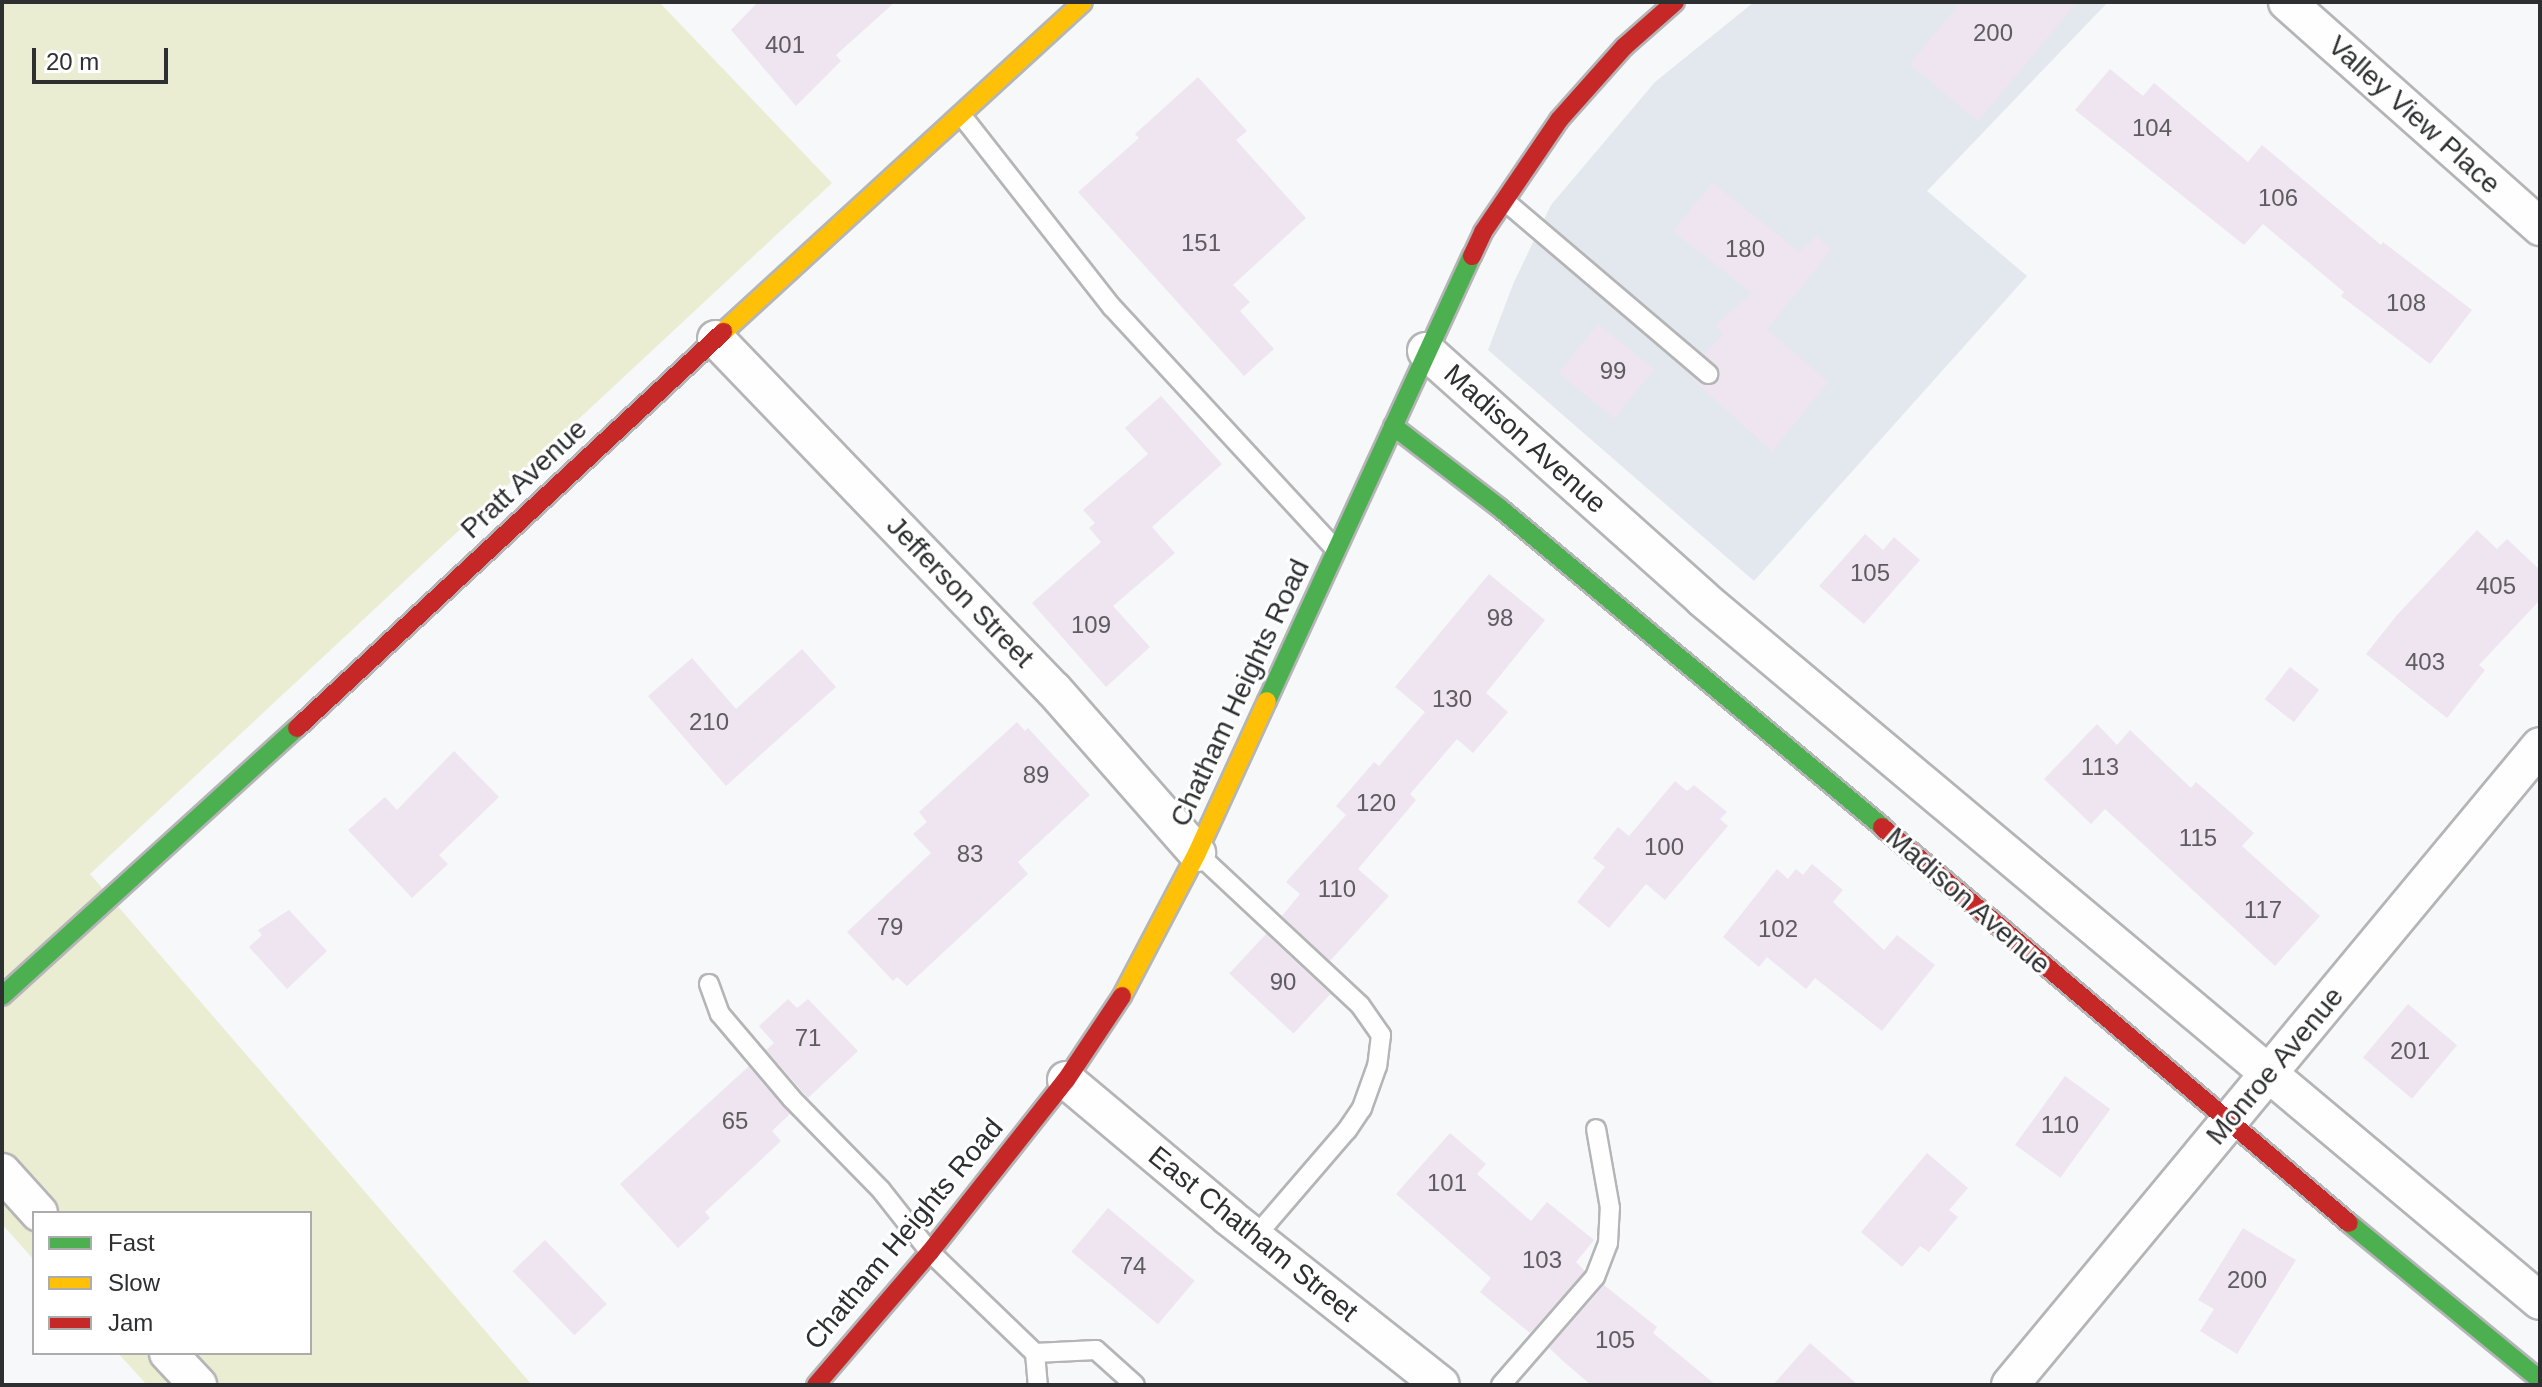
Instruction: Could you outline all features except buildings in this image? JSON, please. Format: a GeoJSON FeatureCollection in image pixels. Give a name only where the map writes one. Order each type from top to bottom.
{"type":"FeatureCollection","features":[{"type":"Feature","properties":{"kind":"street","name":"Pratt Avenue"},"geometry":{"type":"LineString","coordinates":[[2,996],[416,620],[1083,2]]}},
{"type":"Feature","properties":{"kind":"street","name":"Chatham Heights Road"},"geometry":{"type":"LineString","coordinates":[[816,1385],[930,1252],[1066,1080],[1127,988],[1197,853],[1426,351],[1503,199],[1559,120],[1624,47],[1675,2]]}},
{"type":"Feature","properties":{"kind":"street","name":"Valley View Place"},"geometry":{"type":"LineString","coordinates":[[2287,2],[2540,227]]}},
{"type":"Feature","properties":{"kind":"street","name":"Jefferson Street"},"geometry":{"type":"LineString","coordinates":[[716,339],[1054,690],[1197,853]]}},
{"type":"Feature","properties":{"kind":"street","name":"Madison Avenue"},"geometry":{"type":"LineString","coordinates":[[1426,351],[1703,599],[1977,832],[2269,1072],[2540,1301]]}},
{"type":"Feature","properties":{"kind":"street","name":"Madison Avenue"},"geometry":{"type":"LineString","coordinates":[[1393,426],[1501,509],[1802,759],[2227,1123],[2540,1380]]}},
{"type":"Feature","properties":{"kind":"street","name":"Monroe Avenue"},"geometry":{"type":"LineString","coordinates":[[2010,1385],[2540,746]]}},
{"type":"Feature","properties":{"kind":"street","name":"East Chatham Street"},"geometry":{"type":"LineString","coordinates":[[1066,1080],[1255,1237],[1441,1385]]}},
{"type":"Feature","properties":{"kind":"street"},"geometry":{"type":"LineString","coordinates":[[2,1172],[37,1211]]}},
{"type":"Feature","properties":{"kind":"street"},"geometry":{"type":"LineString","coordinates":[[170,1355],[198,1385]]}},
{"type":"Feature","properties":{"kind":"lane"},"geometry":{"type":"LineString","coordinates":[[962,116],[1112,307],[1337,551]]}},
{"type":"Feature","properties":{"kind":"lane"},"geometry":{"type":"LineString","coordinates":[[1503,199],[1708,374]]}},
{"type":"Feature","properties":{"kind":"lane"},"geometry":{"type":"LineString","coordinates":[[1197,853],[1360,1005],[1381,1035],[1377,1066],[1362,1108],[1255,1237]]}},
{"type":"Feature","properties":{"kind":"lane"},"geometry":{"type":"LineString","coordinates":[[709,984],[720,1014],[792,1099],[881,1190],[930,1252],[1035,1353],[1038,1385]]}},
{"type":"Feature","properties":{"kind":"lane"},"geometry":{"type":"LineString","coordinates":[[1501,1385],[1595,1277],[1608,1243],[1610,1208],[1596,1129]]}},
{"type":"Feature","properties":{"kind":"lane"},"geometry":{"type":"LineString","coordinates":[[1035,1353],[1096,1350],[1135,1385]]}},
{"type":"Feature","properties":{"kind":"shaded area"},"geometry":{"type":"Polygon","coordinates":[[[1754,2],[2108,2],[1927,191],[2027,276],[1754,581],[1488,350],[1514,282],[1551,205],[1655,82],[1754,2]]]}},
{"type":"Feature","properties":{"kind":"green space"},"geometry":{"type":"Polygon","coordinates":[[[2,2],[659,2],[832,183],[90,874],[532,1385],[147,1385],[120,1355],[312,1355],[312,1211],[32,1211],[32,1258],[2,1224],[2,2]]]}},
{"type":"Feature","properties":{"kind":"traffic: fast"},"geometry":{"type":"LineString","coordinates":[[1267,701],[1472,256]]}},
{"type":"Feature","properties":{"kind":"traffic: fast"},"geometry":{"type":"LineString","coordinates":[[1393,426],[1501,509],[1882,827]]}},
{"type":"Feature","properties":{"kind":"traffic: fast"},"geometry":{"type":"LineString","coordinates":[[2,996],[297,728]]}},
{"type":"Feature","properties":{"kind":"traffic: fast"},"geometry":{"type":"LineString","coordinates":[[2349,1223],[2540,1380]]}},
{"type":"Feature","properties":{"kind":"traffic: slow"},"geometry":{"type":"LineString","coordinates":[[723,332],[1083,2]]}},
{"type":"Feature","properties":{"kind":"traffic: slow"},"geometry":{"type":"LineString","coordinates":[[1122,996],[1197,853],[1267,701]]}},
{"type":"Feature","properties":{"kind":"traffic: jam"},"geometry":{"type":"LineString","coordinates":[[1472,256],[1483,232],[1559,120],[1624,47],[1675,2]]}},
{"type":"Feature","properties":{"kind":"traffic: jam"},"geometry":{"type":"LineString","coordinates":[[297,728],[723,332]]}},
{"type":"Feature","properties":{"kind":"traffic: jam"},"geometry":{"type":"LineString","coordinates":[[1882,827],[2349,1223]]}},
{"type":"Feature","properties":{"kind":"traffic: jam"},"geometry":{"type":"LineString","coordinates":[[816,1385],[930,1252],[1066,1080],[1122,996]]}}]}
